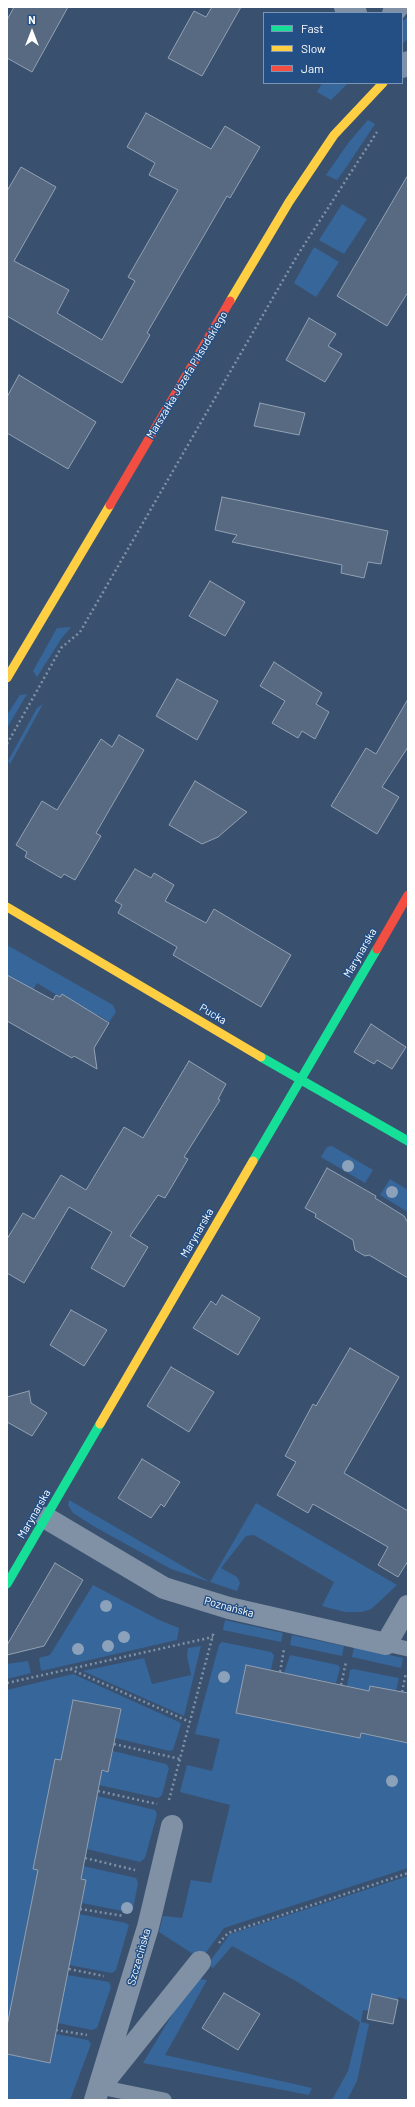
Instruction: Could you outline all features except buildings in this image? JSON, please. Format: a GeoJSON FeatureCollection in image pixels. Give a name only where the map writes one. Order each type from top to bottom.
{"type":"FeatureCollection","features":[{"type":"Feature","properties":{"kind":"street"},"geometry":{"type":"LineString","coordinates":[[345,7],[354,12]]}},
{"type":"Feature","properties":{"kind":"street","name":"Marszałka Józefa Piłsudskiego"},"geometry":{"type":"LineString","coordinates":[[7,678],[289,202],[334,136],[382,84]]}},
{"type":"Feature","properties":{"kind":"street","name":"Marynarska"},"geometry":{"type":"LineString","coordinates":[[7,1584],[408,895]]}},
{"type":"Feature","properties":{"kind":"street","name":"Pucka"},"geometry":{"type":"LineString","coordinates":[[7,907],[300,1080],[408,1141]]}},
{"type":"Feature","properties":{"kind":"street","name":"Poznańska"},"geometry":{"type":"LineString","coordinates":[[46,1518],[164,1588],[230,1608],[386,1644]]}},
{"type":"Feature","properties":{"kind":"street"},"geometry":{"type":"LineString","coordinates":[[386,1644],[408,1606]]}},
{"type":"Feature","properties":{"kind":"street","name":"Szczecińska"},"geometry":{"type":"LineString","coordinates":[[98,2093],[148,1927],[172,1826]]}},
{"type":"Feature","properties":{"kind":"street"},"geometry":{"type":"LineString","coordinates":[[98,2093],[200,1962]]}},
{"type":"Feature","properties":{"kind":"lane"},"geometry":{"type":"LineString","coordinates":[[386,1644],[408,1649]]}},
{"type":"Feature","properties":{"kind":"lane"},"geometry":{"type":"LineString","coordinates":[[98,2093],[164,2100]]}},
{"type":"Feature","properties":{"kind":"path"},"geometry":{"type":"LineString","coordinates":[[7,744],[61,648],[80,632],[298,256],[380,127]]}},
{"type":"Feature","properties":{"kind":"path"},"geometry":{"type":"LineString","coordinates":[[7,1683],[213,1637]]}},
{"type":"Feature","properties":{"kind":"path"},"geometry":{"type":"LineString","coordinates":[[280,1672],[286,1644]]}},
{"type":"Feature","properties":{"kind":"path"},"geometry":{"type":"LineString","coordinates":[[341,1685],[347,1658]]}},
{"type":"Feature","properties":{"kind":"path"},"geometry":{"type":"LineString","coordinates":[[69,1669],[190,1722]]}},
{"type":"Feature","properties":{"kind":"path"},"geometry":{"type":"LineString","coordinates":[[402,1692],[407,1670]]}},
{"type":"Feature","properties":{"kind":"path"},"geometry":{"type":"LineString","coordinates":[[114,1744],[180,1759]]}},
{"type":"Feature","properties":{"kind":"path"},"geometry":{"type":"LineString","coordinates":[[98,1791],[159,1804]]}},
{"type":"Feature","properties":{"kind":"path"},"geometry":{"type":"LineString","coordinates":[[85,1858],[142,1871]]}},
{"type":"Feature","properties":{"kind":"path"},"geometry":{"type":"LineString","coordinates":[[200,1962],[228,1934],[408,1873]]}},
{"type":"Feature","properties":{"kind":"path"},"geometry":{"type":"LineString","coordinates":[[80,1908],[129,1917]]}},
{"type":"Feature","properties":{"kind":"path"},"geometry":{"type":"LineString","coordinates":[[68,1969],[111,1977]]}},
{"type":"Feature","properties":{"kind":"path"},"geometry":{"type":"LineString","coordinates":[[56,2030],[92,2036]]}},
{"type":"Feature","properties":{"kind":"shaded area"},"geometry":{"type":"Polygon","coordinates":[[[408,16],[408,39],[403,43],[403,21],[408,16]]]}},
{"type":"Feature","properties":{"kind":"shaded area"},"geometry":{"type":"Polygon","coordinates":[[[321,84],[347,84],[331,100],[317,92],[321,84]]]}},
{"type":"Feature","properties":{"kind":"shaded area"},"geometry":{"type":"Polygon","coordinates":[[[368,120],[375,124],[337,180],[326,175],[349,142],[368,120]]]}},
{"type":"Feature","properties":{"kind":"shaded area"},"geometry":{"type":"Polygon","coordinates":[[[342,204],[367,219],[344,254],[319,240],[342,204]]]}},
{"type":"Feature","properties":{"kind":"shaded area"},"geometry":{"type":"Polygon","coordinates":[[[314,247],[339,262],[316,297],[294,283],[314,247]]]}},
{"type":"Feature","properties":{"kind":"shaded area"},"geometry":{"type":"Polygon","coordinates":[[[71,627],[61,639],[37,677],[33,671],[57,628],[71,627]]]}},
{"type":"Feature","properties":{"kind":"shaded area"},"geometry":{"type":"Polygon","coordinates":[[[27,694],[7,728],[7,715],[20,695],[27,694]]]}},
{"type":"Feature","properties":{"kind":"shaded area"},"geometry":{"type":"Polygon","coordinates":[[[43,704],[10,764],[8,761],[37,708],[43,704]]]}},
{"type":"Feature","properties":{"kind":"shaded area"},"geometry":{"type":"Polygon","coordinates":[[[7,945],[113,1005],[116,1012],[109,1022],[98,1015],[94,1016],[62,995],[60,997],[37,983],[29,996],[7,975],[7,945]]]}},
{"type":"Feature","properties":{"kind":"shaded area"},"geometry":{"type":"Polygon","coordinates":[[[332,1146],[373,1170],[365,1183],[321,1157],[327,1147],[332,1146]]]}},
{"type":"Feature","properties":{"kind":"shaded area"},"geometry":{"type":"Polygon","coordinates":[[[390,1179],[408,1190],[408,1212],[380,1195],[390,1179]]]}},
{"type":"Feature","properties":{"kind":"shaded area"},"geometry":{"type":"Polygon","coordinates":[[[69,1500],[210,1582],[171,1569],[95,1527],[73,1513],[68,1505],[69,1500]]]}},
{"type":"Feature","properties":{"kind":"shaded area"},"geometry":{"type":"Polygon","coordinates":[[[256,1503],[397,1585],[371,1609],[362,1612],[345,1612],[322,1606],[334,1582],[254,1535],[246,1536],[221,1568],[237,1577],[240,1583],[237,1591],[210,1582],[256,1503]]]}},
{"type":"Feature","properties":{"kind":"shaded area"},"geometry":{"type":"Polygon","coordinates":[[[93,1585],[159,1620],[179,1628],[177,1640],[41,1671],[39,1658],[50,1655],[93,1585]]]}},
{"type":"Feature","properties":{"kind":"shaded area"},"geometry":{"type":"Polygon","coordinates":[[[225,1620],[283,1633],[281,1642],[223,1630],[225,1620]]]}},
{"type":"Feature","properties":{"kind":"shaded area"},"geometry":{"type":"Polygon","coordinates":[[[292,1635],[344,1646],[342,1656],[290,1645],[292,1635]]]}},
{"type":"Feature","properties":{"kind":"shaded area"},"geometry":{"type":"Polygon","coordinates":[[[222,1642],[271,1652],[274,1655],[271,1670],[246,1665],[236,1713],[359,1738],[361,1733],[408,1743],[408,1868],[224,1928],[201,1959],[159,1932],[163,1916],[182,1918],[191,1880],[211,1883],[230,1805],[180,1792],[187,1765],[212,1771],[220,1739],[195,1734],[219,1645],[222,1642]]]}},
{"type":"Feature","properties":{"kind":"shaded area"},"geometry":{"type":"Polygon","coordinates":[[[201,1646],[184,1716],[83,1671],[144,1658],[152,1684],[191,1675],[187,1656],[188,1648],[201,1646]]]}},
{"type":"Feature","properties":{"kind":"shaded area"},"geometry":{"type":"Polygon","coordinates":[[[354,1647],[403,1658],[401,1668],[352,1657],[354,1647]]]}},
{"type":"Feature","properties":{"kind":"shaded area"},"geometry":{"type":"Polygon","coordinates":[[[290,1655],[338,1665],[340,1668],[336,1683],[284,1673],[290,1655]]]}},
{"type":"Feature","properties":{"kind":"shaded area"},"geometry":{"type":"Polygon","coordinates":[[[28,1661],[31,1673],[7,1679],[7,1664],[28,1661]]]}},
{"type":"Feature","properties":{"kind":"shaded area"},"geometry":{"type":"Polygon","coordinates":[[[353,1669],[399,1678],[396,1691],[370,1686],[369,1691],[347,1686],[350,1670],[353,1669]]]}},
{"type":"Feature","properties":{"kind":"shaded area"},"geometry":{"type":"Polygon","coordinates":[[[73,1674],[181,1724],[173,1750],[170,1751],[115,1738],[121,1709],[73,1700],[61,1760],[55,1759],[33,1869],[38,1870],[7,2026],[7,1690],[73,1674]]]}},
{"type":"Feature","properties":{"kind":"shaded area"},"geometry":{"type":"Polygon","coordinates":[[[113,1751],[166,1764],[169,1768],[162,1795],[158,1798],[99,1785],[102,1771],[108,1772],[113,1751]]]}},
{"type":"Feature","properties":{"kind":"shaded area"},"geometry":{"type":"Polygon","coordinates":[[[97,1796],[155,1810],[157,1814],[145,1858],[140,1862],[87,1849],[97,1796]]]}},
{"type":"Feature","properties":{"kind":"shaded area"},"geometry":{"type":"Polygon","coordinates":[[[83,1866],[136,1878],[138,1883],[133,1909],[128,1912],[82,1903],[86,1880],[81,1878],[83,1866]]]}},
{"type":"Feature","properties":{"kind":"shaded area"},"geometry":{"type":"Polygon","coordinates":[[[408,1876],[408,2000],[398,1997],[398,2000],[372,1994],[369,2011],[363,2010],[361,2022],[369,2024],[357,2081],[347,2100],[332,2100],[348,2071],[360,2022],[296,1981],[232,1946],[213,1968],[208,1964],[230,1934],[408,1876]]]}},
{"type":"Feature","properties":{"kind":"shaded area"},"geometry":{"type":"Polygon","coordinates":[[[79,1914],[126,1923],[129,1925],[116,1970],[112,1973],[69,1965],[79,1914]]]}},
{"type":"Feature","properties":{"kind":"shaded area"},"geometry":{"type":"Polygon","coordinates":[[[67,1975],[109,1982],[111,1987],[97,2028],[92,2030],[58,2023],[67,1975]]]}},
{"type":"Feature","properties":{"kind":"shaded area"},"geometry":{"type":"Polygon","coordinates":[[[200,1979],[207,1980],[165,2055],[312,2088],[309,2095],[143,2063],[187,1990],[200,1979]]]}},
{"type":"Feature","properties":{"kind":"shaded area"},"geometry":{"type":"Polygon","coordinates":[[[55,2034],[88,2040],[91,2044],[70,2100],[7,2100],[7,2054],[49,2063],[55,2034]]]}},
{"type":"Feature","properties":{"kind":"traffic: fast"},"geometry":{"type":"LineString","coordinates":[[253,1161],[377,949]]}},
{"type":"Feature","properties":{"kind":"traffic: fast"},"geometry":{"type":"LineString","coordinates":[[261,1057],[408,1141]]}},
{"type":"Feature","properties":{"kind":"traffic: fast"},"geometry":{"type":"LineString","coordinates":[[7,1584],[100,1424]]}},
{"type":"Feature","properties":{"kind":"traffic: slow"},"geometry":{"type":"LineString","coordinates":[[230,301],[289,202],[334,135],[382,84]]}},
{"type":"Feature","properties":{"kind":"traffic: slow"},"geometry":{"type":"LineString","coordinates":[[7,678],[110,505]]}},
{"type":"Feature","properties":{"kind":"traffic: slow"},"geometry":{"type":"LineString","coordinates":[[7,907],[261,1057]]}},
{"type":"Feature","properties":{"kind":"traffic: slow"},"geometry":{"type":"LineString","coordinates":[[100,1424],[253,1161]]}},
{"type":"Feature","properties":{"kind":"traffic: jam"},"geometry":{"type":"LineString","coordinates":[[110,505],[230,301]]}},
{"type":"Feature","properties":{"kind":"traffic: jam"},"geometry":{"type":"LineString","coordinates":[[377,949],[408,895]]}}]}
